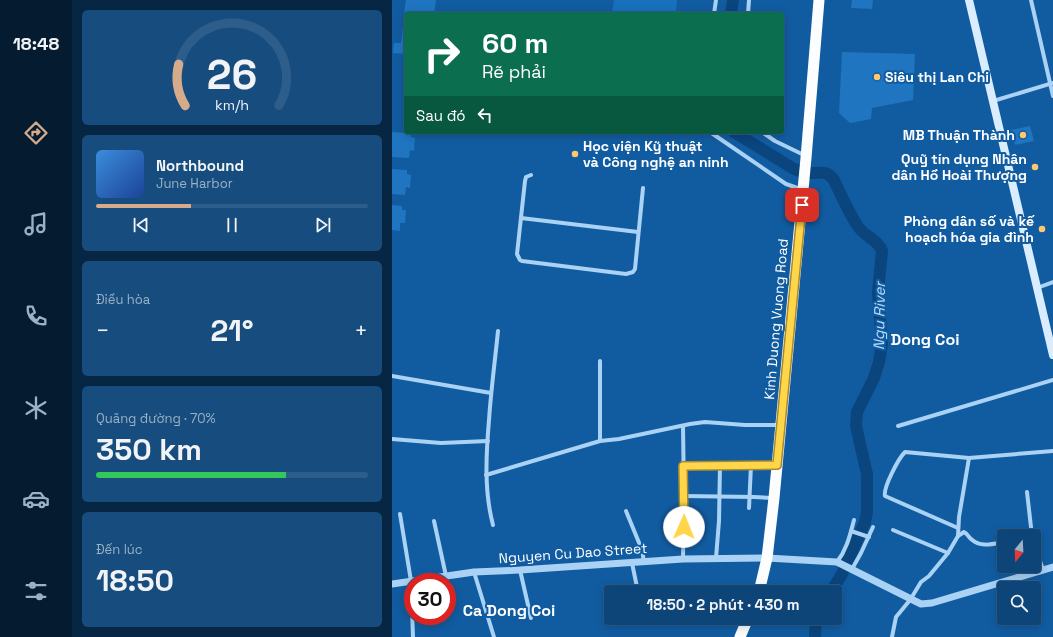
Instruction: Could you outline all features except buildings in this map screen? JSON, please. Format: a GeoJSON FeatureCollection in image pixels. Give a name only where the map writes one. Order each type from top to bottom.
{"type":"FeatureCollection","features":[{"type":"Feature","properties":{"kind":"highway","name":"Kinh Duong Vuong Road"},"geometry":{"type":"LineString","coordinates":[[761,585],[767,558],[774,498],[819,0]]}},
{"type":"Feature","properties":{"kind":"highway"},"geometry":{"type":"LineString","coordinates":[[740,637],[745,625]]}},
{"type":"Feature","properties":{"kind":"main road"},"geometry":{"type":"LineString","coordinates":[[969,0],[1053,355]]}},
{"type":"Feature","properties":{"kind":"street"},"geometry":{"type":"LineString","coordinates":[[714,12],[716,0]]}},
{"type":"Feature","properties":{"kind":"street"},"geometry":{"type":"LineString","coordinates":[[748,12],[749,0]]}},
{"type":"Feature","properties":{"kind":"street"},"geometry":{"type":"LineString","coordinates":[[1031,0],[1052,84],[1053,96]]}},
{"type":"Feature","properties":{"kind":"street"},"geometry":{"type":"LineString","coordinates":[[993,101],[1052,84]]}},
{"type":"Feature","properties":{"kind":"street"},"geometry":{"type":"LineString","coordinates":[[713,134],[786,184],[803,188]]}},
{"type":"Feature","properties":{"kind":"street"},"geometry":{"type":"LineString","coordinates":[[765,134],[806,157]]}},
{"type":"Feature","properties":{"kind":"street"},"geometry":{"type":"LineString","coordinates":[[531,174],[526,177],[525,181],[518,257],[522,261],[537,263],[630,274],[633,272],[635,268],[643,188]]}},
{"type":"Feature","properties":{"kind":"street"},"geometry":{"type":"LineString","coordinates":[[521,218],[638,232]]}},
{"type":"Feature","properties":{"kind":"street"},"geometry":{"type":"LineString","coordinates":[[1036,288],[1053,282]]}},
{"type":"Feature","properties":{"kind":"street"},"geometry":{"type":"LineString","coordinates":[[493,525],[489,510],[486,475],[491,394],[498,331]]}},
{"type":"Feature","properties":{"kind":"street"},"geometry":{"type":"LineString","coordinates":[[600,361],[600,441]]}},
{"type":"Feature","properties":{"kind":"street"},"geometry":{"type":"LineString","coordinates":[[392,376],[491,394]]}},
{"type":"Feature","properties":{"kind":"street"},"geometry":{"type":"LineString","coordinates":[[898,426],[1053,380]]}},
{"type":"Feature","properties":{"kind":"street"},"geometry":{"type":"LineString","coordinates":[[486,475],[600,441],[619,439],[705,422],[780,426]]}},
{"type":"Feature","properties":{"kind":"street"},"geometry":{"type":"LineString","coordinates":[[683,426],[683,559]]}},
{"type":"Feature","properties":{"kind":"street"},"geometry":{"type":"LineString","coordinates":[[392,439],[441,443],[488,441]]}},
{"type":"Feature","properties":{"kind":"street"},"geometry":{"type":"LineString","coordinates":[[958,528],[888,499],[885,496],[884,492],[888,482],[905,452],[969,458],[1053,451]]}},
{"type":"Feature","properties":{"kind":"street"},"geometry":{"type":"LineString","coordinates":[[958,536],[969,458]]}},
{"type":"Feature","properties":{"kind":"street"},"geometry":{"type":"LineString","coordinates":[[716,558],[719,521],[720,465]]}},
{"type":"Feature","properties":{"kind":"street"},"geometry":{"type":"LineString","coordinates":[[749,508],[752,465]]}},
{"type":"Feature","properties":{"kind":"street"},"geometry":{"type":"LineString","coordinates":[[683,466],[777,465]]}},
{"type":"Feature","properties":{"kind":"street"},"geometry":{"type":"LineString","coordinates":[[1027,492],[1031,529]]}},
{"type":"Feature","properties":{"kind":"street"},"geometry":{"type":"LineString","coordinates":[[684,496],[774,498]]}},
{"type":"Feature","properties":{"kind":"street"},"geometry":{"type":"LineString","coordinates":[[626,511],[640,545],[644,562]]}},
{"type":"Feature","properties":{"kind":"street"},"geometry":{"type":"LineString","coordinates":[[400,514],[410,573]]}},
{"type":"Feature","properties":{"kind":"street"},"geometry":{"type":"LineString","coordinates":[[837,562],[842,555],[854,520]]}},
{"type":"Feature","properties":{"kind":"street"},"geometry":{"type":"LineString","coordinates":[[434,521],[445,573]]}},
{"type":"Feature","properties":{"kind":"street"},"geometry":{"type":"LineString","coordinates":[[852,568],[869,537],[872,527]]}},
{"type":"Feature","properties":{"kind":"street"},"geometry":{"type":"LineString","coordinates":[[893,530],[948,553]]}},
{"type":"Feature","properties":{"kind":"street"},"geometry":{"type":"LineString","coordinates":[[851,531],[869,537]]}},
{"type":"Feature","properties":{"kind":"street"},"geometry":{"type":"LineString","coordinates":[[892,637],[896,617],[910,600],[921,582],[929,576],[948,553],[958,536],[964,532],[972,541],[983,545],[997,543]]}},
{"type":"Feature","properties":{"kind":"street","name":"Nguyen Cu Dao Street"},"geometry":{"type":"LineString","coordinates":[[456,575],[474,572],[683,559],[767,558],[837,562],[852,568],[910,600],[921,604],[932,603],[1053,567]]}},
{"type":"Feature","properties":{"kind":"street"},"geometry":{"type":"LineString","coordinates":[[632,563],[637,585]]}},
{"type":"Feature","properties":{"kind":"street"},"geometry":{"type":"LineString","coordinates":[[1041,564],[1043,570]]}},
{"type":"Feature","properties":{"kind":"street"},"geometry":{"type":"LineString","coordinates":[[520,570],[531,618]]}},
{"type":"Feature","properties":{"kind":"street"},"geometry":{"type":"LineString","coordinates":[[474,572],[494,637]]}},
{"type":"Feature","properties":{"kind":"street","name":"Nguyen Cu Dao Street"},"geometry":{"type":"LineString","coordinates":[[392,584],[404,582]]}},
{"type":"Feature","properties":{"kind":"street"},"geometry":{"type":"LineString","coordinates":[[413,625],[413,637]]}},
{"type":"Feature","properties":{"kind":"shaded area"},"geometry":{"type":"Polygon","coordinates":[[[614,0],[677,0],[676,12],[612,12],[614,0]]]}},
{"type":"Feature","properties":{"kind":"waterway","name":"Ngu River"},"geometry":{"type":"LineString","coordinates":[[731,12],[733,0]]}},
{"type":"Feature","properties":{"kind":"waterway","name":"Ngu River"},"geometry":{"type":"LineString","coordinates":[[737,134],[794,169],[806,173],[826,173],[829,175],[834,180],[848,209],[860,229],[877,243],[882,251],[878,292],[882,344],[879,362],[874,378],[857,412],[856,426],[867,474],[867,512],[865,522],[842,574],[835,585]]}},
{"type":"Feature","properties":{"kind":"waterway","name":"Ngu River"},"geometry":{"type":"LineString","coordinates":[[815,637],[816,625]]}},
{"type":"Feature","properties":{"kind":"place","name":"Siêu thị Lan Chi"},"geometry":{"type":"Point","coordinates":[877,77]}},
{"type":"Feature","properties":{"kind":"place","name":"MB Thuận Thành"},"geometry":{"type":"Point","coordinates":[1023,135]}},
{"type":"Feature","properties":{"kind":"place","name":"Học viện Kỹ thuật và Công nghệ an ninh"},"geometry":{"type":"Point","coordinates":[575,154]}},
{"type":"Feature","properties":{"kind":"place","name":"Quỹ tín dụng Nhân dân Hồ Hoài Thượng"},"geometry":{"type":"Point","coordinates":[1035,167]}},
{"type":"Feature","properties":{"kind":"place","name":"Phòng dân số và kế hoạch hóa gia đình"},"geometry":{"type":"Point","coordinates":[1042,229]}},
{"type":"Feature","properties":{"kind":"district","name":"Dong Coi"},"geometry":{"type":"Point","coordinates":[925,339]}},
{"type":"Feature","properties":{"kind":"district","name":"Ca Dong Coi"},"geometry":{"type":"Point","coordinates":[509,610]}},
{"type":"Feature","properties":{"kind":"route"},"geometry":{"type":"LineString","coordinates":[[684,527],[683,466],[777,465],[802,205]]}}]}
